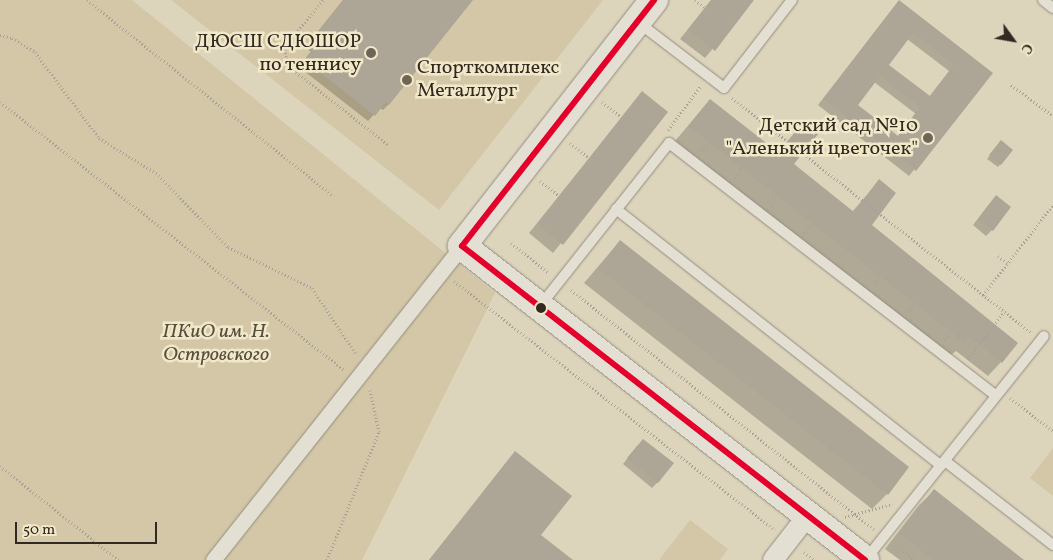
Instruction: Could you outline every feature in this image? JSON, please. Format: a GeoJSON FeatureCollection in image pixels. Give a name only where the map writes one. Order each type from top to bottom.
{"type":"FeatureCollection","features":[{"type":"Feature","properties":{"kind":"main road"},"geometry":{"type":"LineString","coordinates":[[654,0],[462,246],[866,560]]}},
{"type":"Feature","properties":{"kind":"street"},"geometry":{"type":"LineString","coordinates":[[212,560],[462,246]]}},
{"type":"Feature","properties":{"kind":"street"},"geometry":{"type":"LineString","coordinates":[[773,560],[788,540],[814,520]]}},
{"type":"Feature","properties":{"kind":"lane"},"geometry":{"type":"LineString","coordinates":[[637,22],[724,88],[792,0]]}},
{"type":"Feature","properties":{"kind":"lane"},"geometry":{"type":"LineString","coordinates":[[1043,0],[1053,8]]}},
{"type":"Feature","properties":{"kind":"lane"},"geometry":{"type":"LineString","coordinates":[[540,307],[669,143],[961,369],[998,393]]}},
{"type":"Feature","properties":{"kind":"lane"},"geometry":{"type":"LineString","coordinates":[[616,210],[943,463],[1053,545]]}},
{"type":"Feature","properties":{"kind":"lane"},"geometry":{"type":"LineString","coordinates":[[866,560],[1042,338]]}},
{"type":"Feature","properties":{"kind":"path"},"geometry":{"type":"LineString","coordinates":[[86,0],[333,196]]}},
{"type":"Feature","properties":{"kind":"path"},"geometry":{"type":"LineString","coordinates":[[323,0],[285,49],[289,65],[388,145]]}},
{"type":"Feature","properties":{"kind":"path"},"geometry":{"type":"LineString","coordinates":[[695,0],[705,8]]}},
{"type":"Feature","properties":{"kind":"path"},"geometry":{"type":"LineString","coordinates":[[0,35],[12,38],[35,52],[99,138],[156,173],[228,247],[312,288],[360,374],[379,432],[327,560]]}},
{"type":"Feature","properties":{"kind":"path"},"geometry":{"type":"LineString","coordinates":[[669,143],[668,131],[708,76]]}},
{"type":"Feature","properties":{"kind":"path"},"geometry":{"type":"LineString","coordinates":[[1012,85],[1053,116]]}},
{"type":"Feature","properties":{"kind":"path"},"geometry":{"type":"LineString","coordinates":[[724,88],[736,101],[1004,312],[1042,338]]}},
{"type":"Feature","properties":{"kind":"path"},"geometry":{"type":"LineString","coordinates":[[0,102],[360,374]]}},
{"type":"Feature","properties":{"kind":"path"},"geometry":{"type":"LineString","coordinates":[[983,295],[1053,205]]}},
{"type":"Feature","properties":{"kind":"path"},"geometry":{"type":"LineString","coordinates":[[512,243],[914,560]]}},
{"type":"Feature","properties":{"kind":"path"},"geometry":{"type":"LineString","coordinates":[[998,256],[1008,264]]}},
{"type":"Feature","properties":{"kind":"path"},"geometry":{"type":"LineString","coordinates":[[442,271],[788,540]]}},
{"type":"Feature","properties":{"kind":"path"},"geometry":{"type":"LineString","coordinates":[[961,369],[1004,312]]}},
{"type":"Feature","properties":{"kind":"path"},"geometry":{"type":"LineString","coordinates":[[998,393],[1053,432]]}},
{"type":"Feature","properties":{"kind":"path"},"geometry":{"type":"LineString","coordinates":[[0,466],[118,560]]}},
{"type":"Feature","properties":{"kind":"path"},"geometry":{"type":"LineString","coordinates":[[814,520],[855,514],[916,497]]}},
{"type":"Feature","properties":{"kind":"green space","name":"ПКиО им. Н. Островского"},"geometry":{"type":"Polygon","coordinates":[[[0,0],[132,0],[495,293],[362,560],[0,560],[0,0]]]}},
{"type":"Feature","properties":{"kind":"green space","name":"Спорткомплекс Металлург"},"geometry":{"type":"Polygon","coordinates":[[[171,0],[603,0],[439,210],[171,0]]]}},
{"type":"Feature","properties":{"kind":"green space"},"geometry":{"type":"Polygon","coordinates":[[[1053,448],[1053,496],[1030,478],[1053,448]]]}},
{"type":"Feature","properties":{"kind":"green space"},"geometry":{"type":"Polygon","coordinates":[[[690,520],[728,549],[720,560],[659,560],[690,520]]]}},
{"type":"Feature","properties":{"kind":"building","name":"ДЮСШ СДЮШОР по теннису"},"geometry":{"type":"Polygon","coordinates":[[[343,0],[473,0],[389,105],[386,102],[375,116],[304,60],[316,45],[310,41],[343,0]]]}},
{"type":"Feature","properties":{"kind":"building"},"geometry":{"type":"Polygon","coordinates":[[[711,0],[754,0],[715,51],[688,30],[711,0]]]}},
{"type":"Feature","properties":{"kind":"building"},"geometry":{"type":"Polygon","coordinates":[[[899,0],[993,73],[916,171],[823,99],[899,0]],[[913,33],[889,65],[930,96],[954,65],[913,33]],[[880,76],[858,105],[898,136],[920,107],[880,76]]]}},
{"type":"Feature","properties":{"kind":"building"},"geometry":{"type":"Polygon","coordinates":[[[642,91],[668,112],[563,245],[537,224],[642,91]]]}},
{"type":"Feature","properties":{"kind":"building"},"geometry":{"type":"Polygon","coordinates":[[[710,99],[779,153],[804,121],[819,133],[794,164],[854,212],[879,179],[896,193],[872,225],[1018,343],[1002,363],[970,337],[965,343],[688,126],[710,99]]]}},
{"type":"Feature","properties":{"kind":"building"},"geometry":{"type":"Polygon","coordinates":[[[1001,140],[1013,150],[1001,165],[989,155],[1001,140]]]}},
{"type":"Feature","properties":{"kind":"building"},"geometry":{"type":"Polygon","coordinates":[[[996,195],[1011,207],[993,231],[978,219],[996,195]]]}},
{"type":"Feature","properties":{"kind":"building"},"geometry":{"type":"Polygon","coordinates":[[[620,240],[909,467],[888,495],[598,268],[620,240]]]}},
{"type":"Feature","properties":{"kind":"building"},"geometry":{"type":"Polygon","coordinates":[[[643,439],[674,463],[658,483],[627,458],[643,439]]]}},
{"type":"Feature","properties":{"kind":"building"},"geometry":{"type":"Polygon","coordinates":[[[515,451],[572,496],[541,535],[573,560],[429,560],[515,451]]]}},
{"type":"Feature","properties":{"kind":"building"},"geometry":{"type":"Polygon","coordinates":[[[934,489],[1024,560],[933,560],[899,533],[934,489]]]}},
{"type":"Feature","properties":{"kind":"transit line"},"geometry":{"type":"LineString","coordinates":[[462,246],[654,0]]}},
{"type":"Feature","properties":{"kind":"transit line"},"geometry":{"type":"LineString","coordinates":[[462,246],[865,560]]}},
{"type":"Feature","properties":{"kind":"place","name":"ДЮСШ СДЮШОР по теннису"},"geometry":{"type":"Point","coordinates":[371,53]}},
{"type":"Feature","properties":{"kind":"place","name":"Спорткомплекс Металлург"},"geometry":{"type":"Point","coordinates":[407,80]}},
{"type":"Feature","properties":{"kind":"place","name":"Детский сад №10 \"Аленький цветочек\""},"geometry":{"type":"Point","coordinates":[928,138]}}]}
